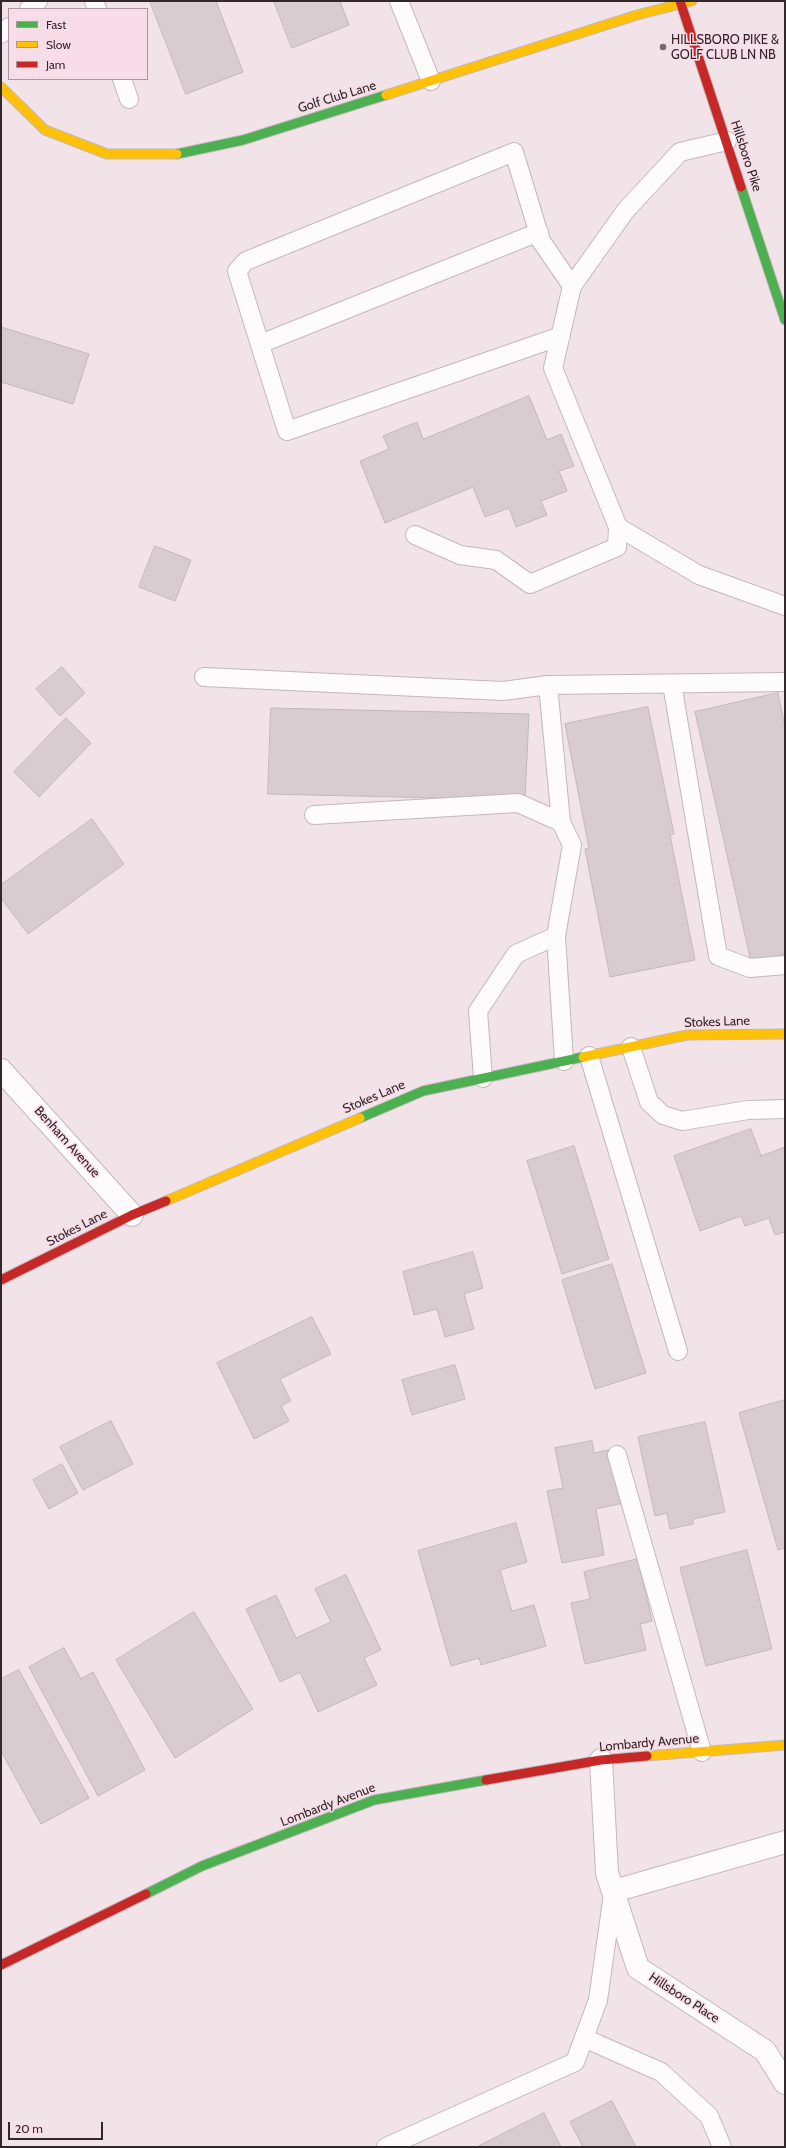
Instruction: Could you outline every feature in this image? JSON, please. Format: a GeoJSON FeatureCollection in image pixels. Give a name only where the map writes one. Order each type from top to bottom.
{"type":"FeatureCollection","features":[{"type":"Feature","properties":{"kind":"street","name":"Golf Club Lane"},"geometry":{"type":"LineString","coordinates":[[1,87],[45,130],[107,154],[172,155],[242,140],[637,15],[692,1]]}},
{"type":"Feature","properties":{"kind":"street","name":"Hillsboro Pike"},"geometry":{"type":"LineString","coordinates":[[681,3],[785,320]]}},
{"type":"Feature","properties":{"kind":"street","name":"Stokes Lane"},"geometry":{"type":"LineString","coordinates":[[1,1280],[132,1214],[423,1091],[687,1035],[785,1034]]}},
{"type":"Feature","properties":{"kind":"street","name":"Benham Avenue"},"geometry":{"type":"LineString","coordinates":[[1,1070],[132,1214]]}},
{"type":"Feature","properties":{"kind":"street","name":"Lombardy Avenue"},"geometry":{"type":"LineString","coordinates":[[1,1965],[202,1866],[230,1857],[374,1800],[601,1760],[785,1745]]}},
{"type":"Feature","properties":{"kind":"street","name":"Hillsboro Place"},"geometry":{"type":"LineString","coordinates":[[601,1760],[607,1872],[638,1968],[765,2051],[785,2083]]}},
{"type":"Feature","properties":{"kind":"street"},"geometry":{"type":"LineString","coordinates":[[614,1892],[785,1842]]}},
{"type":"Feature","properties":{"kind":"lane"},"geometry":{"type":"LineString","coordinates":[[30,8],[38,1]]}},
{"type":"Feature","properties":{"kind":"lane"},"geometry":{"type":"LineString","coordinates":[[399,1],[431,81]]}},
{"type":"Feature","properties":{"kind":"lane"},"geometry":{"type":"LineString","coordinates":[[122,80],[129,99]]}},
{"type":"Feature","properties":{"kind":"lane"},"geometry":{"type":"LineString","coordinates":[[415,535],[460,555],[496,560],[530,584],[617,547],[618,528],[554,368],[572,286],[626,210],[680,152],[727,141]]}},
{"type":"Feature","properties":{"kind":"lane"},"geometry":{"type":"LineString","coordinates":[[561,336],[287,431],[237,271],[246,261],[514,152],[541,241],[572,286]]}},
{"type":"Feature","properties":{"kind":"lane"},"geometry":{"type":"LineString","coordinates":[[260,344],[538,232]]}},
{"type":"Feature","properties":{"kind":"lane"},"geometry":{"type":"LineString","coordinates":[[618,528],[699,575],[785,606]]}},
{"type":"Feature","properties":{"kind":"lane"},"geometry":{"type":"LineString","coordinates":[[204,678],[503,690],[548,685],[785,682]]}},
{"type":"Feature","properties":{"kind":"lane"},"geometry":{"type":"LineString","coordinates":[[672,684],[718,956],[750,968],[785,965]]}},
{"type":"Feature","properties":{"kind":"lane"},"geometry":{"type":"LineString","coordinates":[[548,685],[561,822],[572,845],[556,936],[564,1061]]}},
{"type":"Feature","properties":{"kind":"lane"},"geometry":{"type":"LineString","coordinates":[[314,816],[518,803],[561,822]]}},
{"type":"Feature","properties":{"kind":"lane"},"geometry":{"type":"LineString","coordinates":[[483,1078],[478,1010],[516,954],[556,936]]}},
{"type":"Feature","properties":{"kind":"lane"},"geometry":{"type":"LineString","coordinates":[[631,1047],[649,1102],[663,1115],[682,1121],[748,1110],[785,1109]]}},
{"type":"Feature","properties":{"kind":"lane"},"geometry":{"type":"LineString","coordinates":[[589,1056],[678,1351]]}},
{"type":"Feature","properties":{"kind":"lane"},"geometry":{"type":"LineString","coordinates":[[617,1455],[702,1752]]}},
{"type":"Feature","properties":{"kind":"lane"},"geometry":{"type":"LineString","coordinates":[[386,2147],[575,2062],[598,2000],[614,1892]]}},
{"type":"Feature","properties":{"kind":"lane"},"geometry":{"type":"LineString","coordinates":[[584,2038],[661,2072],[708,2116],[722,2147]]}},
{"type":"Feature","properties":{"kind":"building"},"geometry":{"type":"Polygon","coordinates":[[[150,1],[216,1],[243,72],[186,94],[150,1]]]}},
{"type":"Feature","properties":{"kind":"building"},"geometry":{"type":"Polygon","coordinates":[[[274,1],[340,1],[349,25],[292,48],[274,1]]]}},
{"type":"Feature","properties":{"kind":"building"},"geometry":{"type":"Polygon","coordinates":[[[1,327],[89,354],[73,404],[1,382],[1,327]]]}},
{"type":"Feature","properties":{"kind":"building"},"geometry":{"type":"Polygon","coordinates":[[[529,396],[547,440],[561,434],[574,466],[559,471],[567,491],[541,501],[547,515],[516,527],[509,508],[485,517],[473,487],[385,523],[360,461],[389,449],[383,436],[417,422],[423,439],[529,396]]]}},
{"type":"Feature","properties":{"kind":"building"},"geometry":{"type":"Polygon","coordinates":[[[155,546],[191,560],[175,601],[139,587],[155,546]]]}},
{"type":"Feature","properties":{"kind":"building"},"geometry":{"type":"Polygon","coordinates":[[[62,667],[85,693],[60,716],[36,689],[62,667]]]}},
{"type":"Feature","properties":{"kind":"building"},"geometry":{"type":"Polygon","coordinates":[[[778,693],[785,727],[785,954],[751,962],[695,712],[778,693]]]}},
{"type":"Feature","properties":{"kind":"building"},"geometry":{"type":"Polygon","coordinates":[[[648,707],[674,834],[670,835],[695,960],[610,977],[585,849],[589,848],[565,724],[648,707]]]}},
{"type":"Feature","properties":{"kind":"building"},"geometry":{"type":"Polygon","coordinates":[[[271,708],[529,714],[525,800],[268,794],[271,708]]]}},
{"type":"Feature","properties":{"kind":"building"},"geometry":{"type":"Polygon","coordinates":[[[66,718],[91,743],[39,797],[14,772],[66,718]]]}},
{"type":"Feature","properties":{"kind":"building"},"geometry":{"type":"Polygon","coordinates":[[[92,819],[124,864],[28,934],[1,898],[1,885],[92,819]]]}},
{"type":"Feature","properties":{"kind":"building"},"geometry":{"type":"Polygon","coordinates":[[[751,1129],[761,1156],[785,1147],[785,1232],[775,1235],[769,1218],[745,1226],[741,1216],[700,1231],[674,1156],[751,1129]]]}},
{"type":"Feature","properties":{"kind":"building"},"geometry":{"type":"Polygon","coordinates":[[[574,1146],[609,1259],[562,1274],[527,1161],[574,1146]]]}},
{"type":"Feature","properties":{"kind":"building"},"geometry":{"type":"Polygon","coordinates":[[[473,1252],[483,1288],[464,1294],[474,1329],[445,1337],[437,1309],[414,1315],[403,1272],[473,1252]]]}},
{"type":"Feature","properties":{"kind":"building"},"geometry":{"type":"Polygon","coordinates":[[[612,1264],[646,1373],[595,1389],[562,1280],[612,1264]]]}},
{"type":"Feature","properties":{"kind":"building"},"geometry":{"type":"Polygon","coordinates":[[[312,1317],[331,1354],[280,1379],[291,1401],[281,1406],[289,1421],[254,1439],[217,1363],[312,1317]]]}},
{"type":"Feature","properties":{"kind":"building"},"geometry":{"type":"Polygon","coordinates":[[[455,1365],[465,1399],[412,1415],[402,1380],[455,1365]]]}},
{"type":"Feature","properties":{"kind":"building"},"geometry":{"type":"Polygon","coordinates":[[[785,1400],[785,1548],[778,1550],[739,1413],[785,1400]]]}},
{"type":"Feature","properties":{"kind":"building"},"geometry":{"type":"Polygon","coordinates":[[[111,1421],[133,1464],[83,1490],[60,1447],[111,1421]]]}},
{"type":"Feature","properties":{"kind":"building"},"geometry":{"type":"Polygon","coordinates":[[[705,1422],[725,1512],[693,1519],[693,1524],[670,1529],[667,1513],[655,1516],[638,1437],[705,1422]]]}},
{"type":"Feature","properties":{"kind":"building"},"geometry":{"type":"Polygon","coordinates":[[[592,1441],[594,1453],[613,1449],[624,1503],[596,1509],[604,1555],[562,1563],[547,1491],[563,1488],[555,1448],[592,1441]]]}},
{"type":"Feature","properties":{"kind":"building"},"geometry":{"type":"Polygon","coordinates":[[[62,1464],[78,1493],[49,1509],[33,1480],[62,1464]]]}},
{"type":"Feature","properties":{"kind":"building"},"geometry":{"type":"Polygon","coordinates":[[[516,1523],[527,1562],[500,1570],[512,1611],[534,1605],[546,1646],[481,1665],[479,1658],[451,1666],[418,1551],[516,1523]]]}},
{"type":"Feature","properties":{"kind":"building"},"geometry":{"type":"Polygon","coordinates":[[[747,1550],[772,1649],[706,1666],[680,1568],[747,1550]]]}},
{"type":"Feature","properties":{"kind":"building"},"geometry":{"type":"Polygon","coordinates":[[[638,1559],[652,1621],[640,1624],[646,1650],[585,1664],[571,1603],[590,1599],[584,1572],[638,1559]]]}},
{"type":"Feature","properties":{"kind":"building"},"geometry":{"type":"Polygon","coordinates":[[[346,1575],[381,1650],[364,1658],[377,1685],[318,1712],[300,1672],[280,1682],[246,1609],[276,1595],[296,1638],[331,1622],[315,1589],[346,1575]]]}},
{"type":"Feature","properties":{"kind":"building"},"geometry":{"type":"Polygon","coordinates":[[[194,1612],[253,1709],[175,1758],[116,1660],[194,1612]]]}},
{"type":"Feature","properties":{"kind":"building"},"geometry":{"type":"Polygon","coordinates":[[[64,1648],[81,1679],[93,1672],[145,1770],[98,1796],[29,1667],[64,1648]]]}},
{"type":"Feature","properties":{"kind":"building"},"geometry":{"type":"Polygon","coordinates":[[[19,1670],[89,1798],[41,1824],[1,1751],[1,1679],[19,1670]]]}},
{"type":"Feature","properties":{"kind":"building"},"geometry":{"type":"Polygon","coordinates":[[[612,2101],[636,2147],[583,2147],[570,2122],[612,2101]]]}},
{"type":"Feature","properties":{"kind":"building"},"geometry":{"type":"Polygon","coordinates":[[[544,2113],[561,2147],[477,2147],[544,2113]]]}},
{"type":"Feature","properties":{"kind":"traffic: fast"},"geometry":{"type":"LineString","coordinates":[[177,154],[243,140],[386,95]]}},
{"type":"Feature","properties":{"kind":"traffic: fast"},"geometry":{"type":"LineString","coordinates":[[741,187],[785,320]]}},
{"type":"Feature","properties":{"kind":"traffic: fast"},"geometry":{"type":"LineString","coordinates":[[360,1118],[423,1091],[583,1057]]}},
{"type":"Feature","properties":{"kind":"traffic: fast"},"geometry":{"type":"LineString","coordinates":[[146,1894],[202,1866],[374,1800],[486,1780]]}},
{"type":"Feature","properties":{"kind":"traffic: slow"},"geometry":{"type":"LineString","coordinates":[[386,95],[637,15],[692,1]]}},
{"type":"Feature","properties":{"kind":"traffic: slow"},"geometry":{"type":"LineString","coordinates":[[1,87],[45,130],[107,154],[177,154]]}},
{"type":"Feature","properties":{"kind":"traffic: slow"},"geometry":{"type":"LineString","coordinates":[[583,1057],[687,1035],[785,1034]]}},
{"type":"Feature","properties":{"kind":"traffic: slow"},"geometry":{"type":"LineString","coordinates":[[166,1201],[360,1118]]}},
{"type":"Feature","properties":{"kind":"traffic: slow"},"geometry":{"type":"LineString","coordinates":[[647,1756],[785,1745]]}},
{"type":"Feature","properties":{"kind":"traffic: jam"},"geometry":{"type":"LineString","coordinates":[[680,1],[741,187]]}},
{"type":"Feature","properties":{"kind":"traffic: jam"},"geometry":{"type":"LineString","coordinates":[[1,1280],[132,1215],[166,1201]]}},
{"type":"Feature","properties":{"kind":"traffic: jam"},"geometry":{"type":"LineString","coordinates":[[486,1780],[601,1760],[647,1756]]}},
{"type":"Feature","properties":{"kind":"traffic: jam"},"geometry":{"type":"LineString","coordinates":[[1,1965],[146,1894]]}},
{"type":"Feature","properties":{"kind":"place","name":"HILLSBORO PIKE & GOLF CLUB LN NB"},"geometry":{"type":"Point","coordinates":[663,47]}}]}
